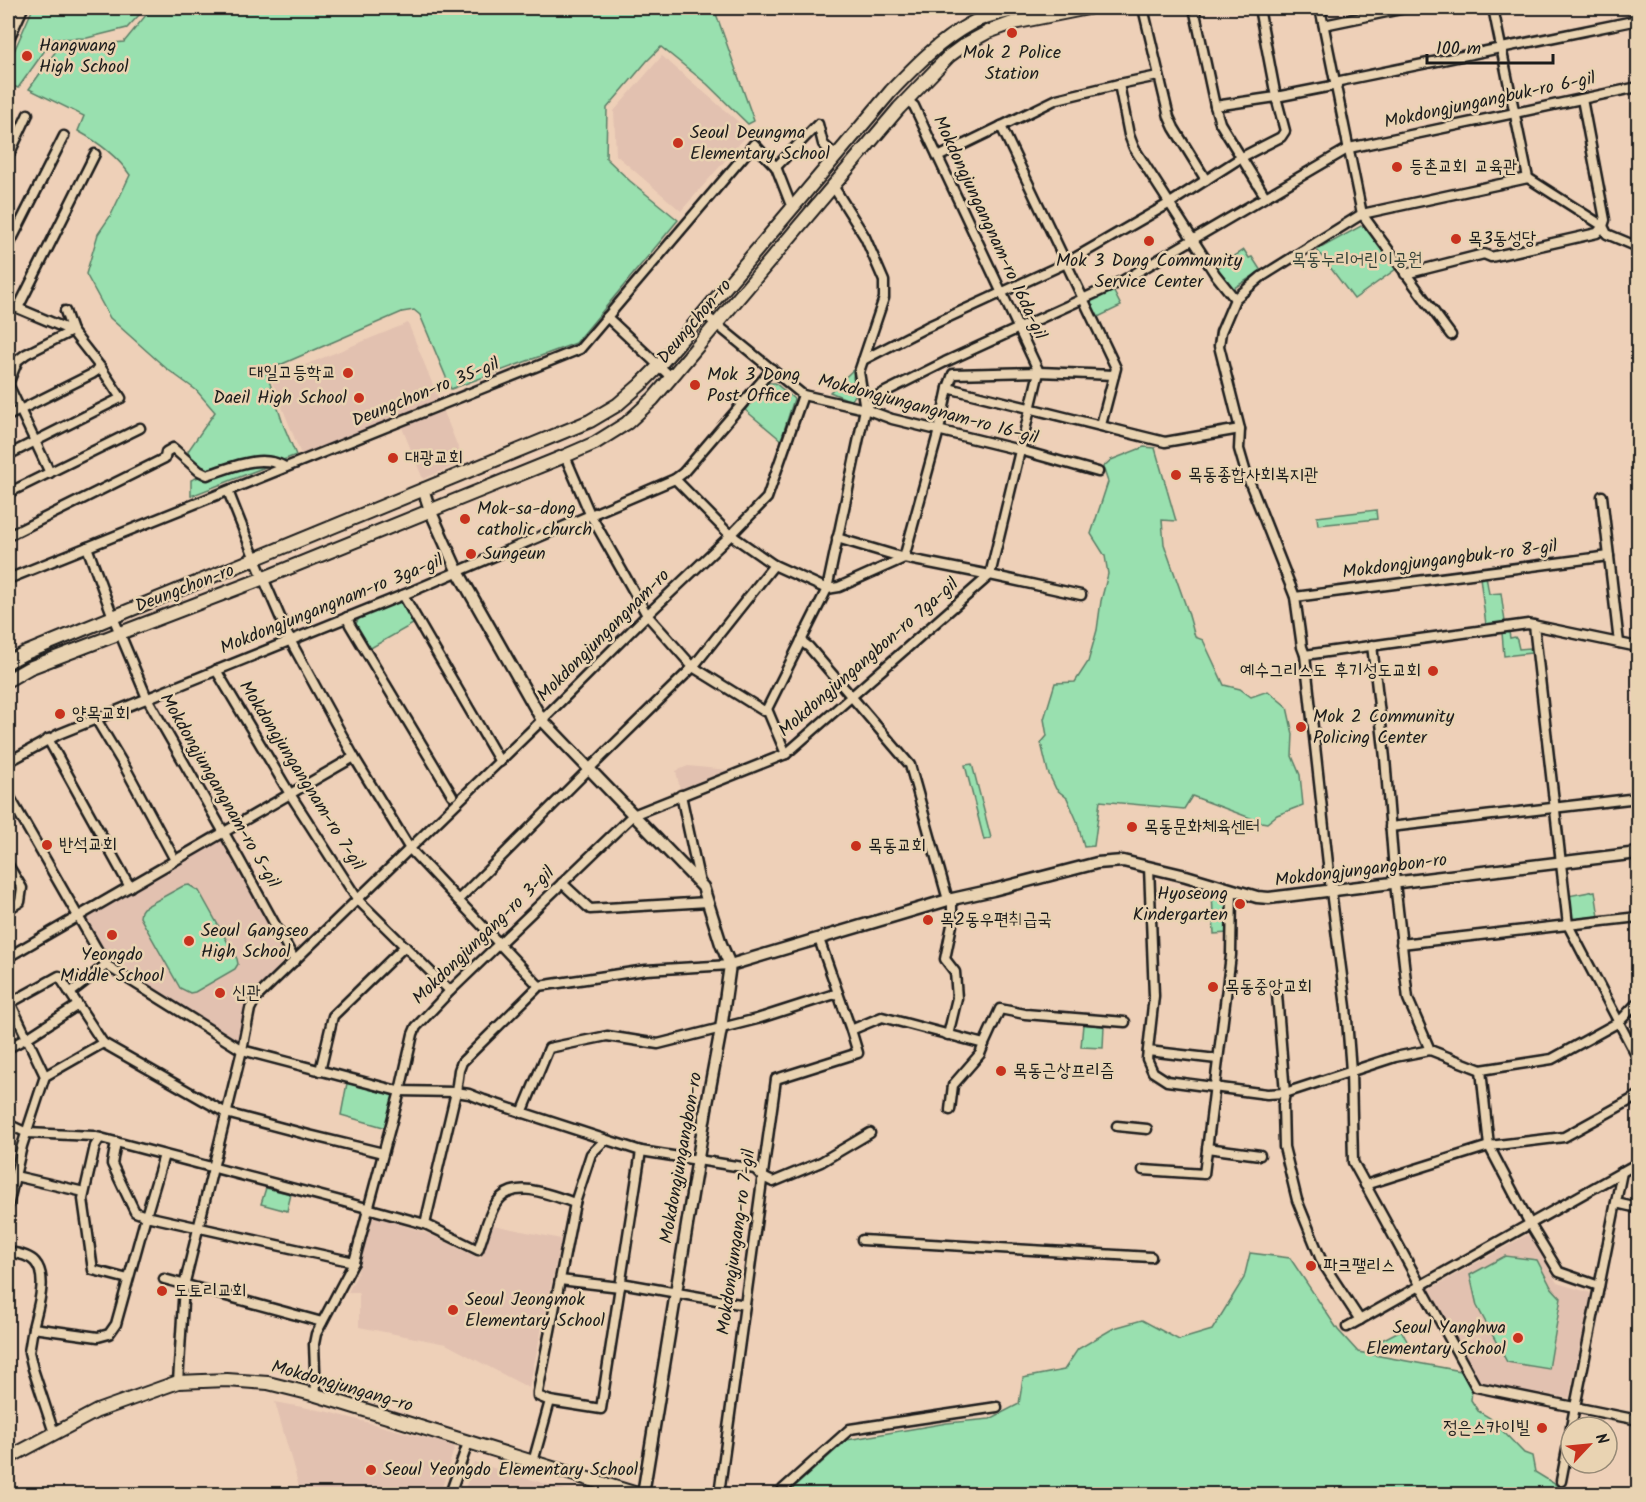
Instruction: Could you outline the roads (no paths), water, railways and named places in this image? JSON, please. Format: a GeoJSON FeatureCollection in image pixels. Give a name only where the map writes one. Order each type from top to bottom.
{"type":"FeatureCollection","features":[{"type":"Feature","properties":{"kind":"main road","name":"Deungchon-ro"},"geometry":{"type":"LineString","coordinates":[[8,662],[590,421],[616,405],[659,366],[917,63],[939,44],[971,23],[994,14],[1023,8]]}},
{"type":"Feature","properties":{"kind":"main road","name":"Deungchon-ro"},"geometry":{"type":"LineString","coordinates":[[8,680],[29,668],[264,578],[595,443],[627,423],[653,399],[907,100],[949,56],[988,32],[1013,23],[1088,8]]}},
{"type":"Feature","properties":{"kind":"main road","name":"Mokdongjungang-ro"},"geometry":{"type":"LineString","coordinates":[[8,1458],[97,1411],[178,1382],[227,1380],[268,1383],[316,1395],[637,1494]]}},
{"type":"Feature","properties":{"kind":"street"},"geometry":{"type":"LineString","coordinates":[[8,41],[23,8]]}},
{"type":"Feature","properties":{"kind":"street"},"geometry":{"type":"LineString","coordinates":[[1143,8],[1169,117],[1206,180]]}},
{"type":"Feature","properties":{"kind":"street"},"geometry":{"type":"LineString","coordinates":[[1194,8],[1220,123],[1265,196]]}},
{"type":"Feature","properties":{"kind":"street"},"geometry":{"type":"LineString","coordinates":[[863,360],[927,327],[1066,263],[1170,203],[1242,157],[1283,135],[1285,131],[1259,8]]}},
{"type":"Feature","properties":{"kind":"street"},"geometry":{"type":"LineString","coordinates":[[1320,8],[1362,214],[1451,335]]}},
{"type":"Feature","properties":{"kind":"street"},"geometry":{"type":"LineString","coordinates":[[1323,25],[1406,8]]}},
{"type":"Feature","properties":{"kind":"street"},"geometry":{"type":"LineString","coordinates":[[1493,8],[1528,178]]}},
{"type":"Feature","properties":{"kind":"street"},"geometry":{"type":"LineString","coordinates":[[1215,106],[1276,97],[1638,19],[1636,8]]}},
{"type":"Feature","properties":{"kind":"street"},"geometry":{"type":"LineString","coordinates":[[938,157],[1057,99],[1158,76]]}},
{"type":"Feature","properties":{"kind":"street"},"geometry":{"type":"LineString","coordinates":[[1119,84],[1129,135],[1134,148],[1215,274],[1235,299]]}},
{"type":"Feature","properties":{"kind":"street","name":"Mokdongjungangbuk-ro 6-gil"},"geometry":{"type":"LineString","coordinates":[[865,409],[875,397],[945,362],[1122,281],[1349,148],[1638,87]]}},
{"type":"Feature","properties":{"kind":"street"},"geometry":{"type":"LineString","coordinates":[[1405,273],[1484,254],[1491,257],[1597,233],[1605,220],[1582,99]]}},
{"type":"Feature","properties":{"kind":"street","name":"Mokdongjungangnam-ro 16da-gil"},"geometry":{"type":"LineString","coordinates":[[907,100],[914,106],[1039,372]]}},
{"type":"Feature","properties":{"kind":"street"},"geometry":{"type":"LineString","coordinates":[[8,157],[28,114]]}},
{"type":"Feature","properties":{"kind":"street"},"geometry":{"type":"LineString","coordinates":[[776,166],[818,124],[823,144],[836,156]]}},
{"type":"Feature","properties":{"kind":"street"},"geometry":{"type":"LineString","coordinates":[[1000,126],[1116,369],[1101,425]]}},
{"type":"Feature","properties":{"kind":"street"},"geometry":{"type":"LineString","coordinates":[[8,247],[64,136]]}},
{"type":"Feature","properties":{"kind":"street","name":"Deungchon-ro 35-gil"},"geometry":{"type":"LineString","coordinates":[[8,579],[580,349],[754,144],[776,166],[792,208]]}},
{"type":"Feature","properties":{"kind":"street"},"geometry":{"type":"LineString","coordinates":[[18,308],[95,154]]}},
{"type":"Feature","properties":{"kind":"street"},"geometry":{"type":"LineString","coordinates":[[1638,247],[1607,234],[1603,226],[1528,178],[1362,214],[1261,278],[1235,299],[1221,332],[1219,346],[1240,429],[1239,449],[1295,597],[1305,655],[1346,1007],[1351,1071],[1353,1162],[1476,1387],[1638,1420]]}},
{"type":"Feature","properties":{"kind":"street"},"geometry":{"type":"LineString","coordinates":[[786,754],[767,709],[827,589],[865,409],[859,372],[884,298],[884,281],[865,237],[833,186]]}},
{"type":"Feature","properties":{"kind":"street"},"geometry":{"type":"LineString","coordinates":[[8,304],[72,331]]}},
{"type":"Feature","properties":{"kind":"street"},"geometry":{"type":"LineString","coordinates":[[8,455],[121,398],[72,331],[65,311]]}},
{"type":"Feature","properties":{"kind":"street","name":"Mokdongjungangnam-ro 16-gil"},"geometry":{"type":"LineString","coordinates":[[704,314],[803,394],[1098,472]]}},
{"type":"Feature","properties":{"kind":"street"},"geometry":{"type":"LineString","coordinates":[[607,317],[672,378]]}},
{"type":"Feature","properties":{"kind":"street"},"geometry":{"type":"LineString","coordinates":[[50,472],[8,384],[18,360],[72,331]]}},
{"type":"Feature","properties":{"kind":"street"},"geometry":{"type":"LineString","coordinates":[[8,416],[101,368]]}},
{"type":"Feature","properties":{"kind":"street","name":"Mokdongjungangnam-ro 3ga-gil"},"geometry":{"type":"LineString","coordinates":[[8,762],[48,739],[403,595],[675,479],[683,473],[772,369]]}},
{"type":"Feature","properties":{"kind":"street"},"geometry":{"type":"LineString","coordinates":[[675,479],[731,535],[774,565],[827,589],[839,587],[904,558],[953,374],[1039,372],[1114,375]]}},
{"type":"Feature","properties":{"kind":"street"},"geometry":{"type":"LineString","coordinates":[[990,574],[1039,372]]}},
{"type":"Feature","properties":{"kind":"street"},"geometry":{"type":"LineString","coordinates":[[948,388],[1165,442],[1240,429]]}},
{"type":"Feature","properties":{"kind":"street","name":"Mokdongjungangnam-ro"},"geometry":{"type":"LineString","coordinates":[[178,1382],[184,1286],[250,1009],[256,998],[500,762],[767,498],[803,394]]}},
{"type":"Feature","properties":{"kind":"street"},"geometry":{"type":"LineString","coordinates":[[8,493],[140,428]]}},
{"type":"Feature","properties":{"kind":"street"},"geometry":{"type":"LineString","coordinates":[[8,536],[165,458],[166,452],[173,448],[199,471],[207,475],[259,460],[276,462],[285,467]]}},
{"type":"Feature","properties":{"kind":"street"},"geometry":{"type":"LineString","coordinates":[[565,456],[590,514],[647,615],[693,667],[764,711],[767,709]]}},
{"type":"Feature","properties":{"kind":"street"},"geometry":{"type":"LineString","coordinates":[[423,489],[458,572],[542,720],[700,883],[730,966],[646,970],[539,986],[462,1062],[426,1224]]}},
{"type":"Feature","properties":{"kind":"street","name":"Deungchon-ro"},"geometry":{"type":"LineString","coordinates":[[228,490],[264,578]]}},
{"type":"Feature","properties":{"kind":"street"},"geometry":{"type":"LineString","coordinates":[[1602,496],[1619,643]]}},
{"type":"Feature","properties":{"kind":"street","name":"Mokdongjungangbon-ro 7ga-gil"},"geometry":{"type":"LineString","coordinates":[[837,538],[904,558],[990,574],[1081,595]]}},
{"type":"Feature","properties":{"kind":"street","name":"Deungchon-ro"},"geometry":{"type":"LineString","coordinates":[[87,548],[120,633]]}},
{"type":"Feature","properties":{"kind":"street","name":"Mokdongjungangbuk-ro 8-gil"},"geometry":{"type":"LineString","coordinates":[[1295,597],[1609,556]]}},
{"type":"Feature","properties":{"kind":"street"},"geometry":{"type":"LineString","coordinates":[[458,900],[693,667],[774,565]]}},
{"type":"Feature","properties":{"kind":"street","name":"Mokdongjungangbon-ro 7ga-gil"},"geometry":{"type":"LineString","coordinates":[[633,815],[786,754],[990,574]]}},
{"type":"Feature","properties":{"kind":"street"},"geometry":{"type":"LineString","coordinates":[[264,578],[290,640],[354,757],[410,849],[539,986]]}},
{"type":"Feature","properties":{"kind":"street"},"geometry":{"type":"LineString","coordinates":[[403,595],[500,762]]}},
{"type":"Feature","properties":{"kind":"street"},"geometry":{"type":"LineString","coordinates":[[347,617],[452,795]]}},
{"type":"Feature","properties":{"kind":"street"},"geometry":{"type":"LineString","coordinates":[[1305,655],[1528,624],[1638,647]]}},
{"type":"Feature","properties":{"kind":"street"},"geometry":{"type":"LineString","coordinates":[[1534,626],[1568,926],[1638,1059]]}},
{"type":"Feature","properties":{"kind":"street","name":"Mokdongjungangnam-ro 5-gil"},"geometry":{"type":"LineString","coordinates":[[120,633],[147,698],[295,961]]}},
{"type":"Feature","properties":{"kind":"street"},"geometry":{"type":"LineString","coordinates":[[801,640],[910,765],[950,899],[952,925],[945,959],[954,972],[957,998],[948,1035]]}},
{"type":"Feature","properties":{"kind":"street"},"geometry":{"type":"LineString","coordinates":[[1372,645],[1408,999],[1430,1050]]}},
{"type":"Feature","properties":{"kind":"street","name":"Mokdongjungangnam-ro 7-gil"},"geometry":{"type":"LineString","coordinates":[[216,670],[290,794],[358,900]]}},
{"type":"Feature","properties":{"kind":"street"},"geometry":{"type":"LineString","coordinates":[[96,719],[126,769],[175,861]]}},
{"type":"Feature","properties":{"kind":"street"},"geometry":{"type":"LineString","coordinates":[[48,739],[130,886]]}},
{"type":"Feature","properties":{"kind":"street"},"geometry":{"type":"LineString","coordinates":[[8,957],[354,757]]}},
{"type":"Feature","properties":{"kind":"street"},"geometry":{"type":"LineString","coordinates":[[8,794],[106,965],[242,1050],[400,1091],[469,1094],[641,1151],[755,1169],[763,1177],[773,1182],[820,1162],[870,1133]]}},
{"type":"Feature","properties":{"kind":"street"},"geometry":{"type":"LineString","coordinates":[[681,795],[700,883]]}},
{"type":"Feature","properties":{"kind":"street"},"geometry":{"type":"LineString","coordinates":[[1390,827],[1638,798]]}},
{"type":"Feature","properties":{"kind":"street","name":"Mokdongjungang-ro 3-gil"},"geometry":{"type":"LineString","coordinates":[[316,1395],[314,1344],[316,1334],[354,1262],[416,1027],[499,943],[633,815]]}},
{"type":"Feature","properties":{"kind":"street","name":"Mokdongjungangbon-ro"},"geometry":{"type":"LineString","coordinates":[[643,1494],[730,966],[950,899],[1097,863],[1123,861],[1257,897],[1269,898],[1638,853]]}},
{"type":"Feature","properties":{"kind":"street"},"geometry":{"type":"LineString","coordinates":[[8,865],[22,888],[20,902],[8,909]]}},
{"type":"Feature","properties":{"kind":"street"},"geometry":{"type":"LineString","coordinates":[[1149,867],[1154,990],[1147,1059],[1153,1072],[1167,1081],[1268,1094],[1285,1093],[1395,1057],[1430,1050],[1481,1070],[1552,1059],[1619,1022],[1638,1002]]}},
{"type":"Feature","properties":{"kind":"street"},"geometry":{"type":"LineString","coordinates":[[562,883],[590,909],[708,902]]}},
{"type":"Feature","properties":{"kind":"street"},"geometry":{"type":"LineString","coordinates":[[1143,1170],[1204,1174],[1231,955],[1232,890]]}},
{"type":"Feature","properties":{"kind":"street"},"geometry":{"type":"LineString","coordinates":[[358,900],[450,991]]}},
{"type":"Feature","properties":{"kind":"street"},"geometry":{"type":"LineString","coordinates":[[1401,944],[1638,917]]}},
{"type":"Feature","properties":{"kind":"street"},"geometry":{"type":"LineString","coordinates":[[819,939],[851,1030],[882,1017],[984,1044]]}},
{"type":"Feature","properties":{"kind":"street"},"geometry":{"type":"LineString","coordinates":[[320,1071],[333,1016],[405,946]]}},
{"type":"Feature","properties":{"kind":"street"},"geometry":{"type":"LineString","coordinates":[[70,993],[106,965]]}},
{"type":"Feature","properties":{"kind":"street"},"geometry":{"type":"LineString","coordinates":[[45,1076],[9,1000],[59,976],[103,1043],[226,1113],[383,1153]]}},
{"type":"Feature","properties":{"kind":"street"},"geometry":{"type":"LineString","coordinates":[[522,1113],[549,1048],[607,1036],[658,1044],[757,1019],[838,993]]}},
{"type":"Feature","properties":{"kind":"street"},"geometry":{"type":"LineString","coordinates":[[1277,994],[1285,1093],[1284,1147],[1297,1200],[1322,1262],[1360,1320]]}},
{"type":"Feature","properties":{"kind":"street"},"geometry":{"type":"LineString","coordinates":[[8,1048],[78,1005]]}},
{"type":"Feature","properties":{"kind":"street"},"geometry":{"type":"LineString","coordinates":[[950,1110],[953,1085],[980,1054],[1000,1009],[1025,1014],[1125,1022]]}},
{"type":"Feature","properties":{"kind":"street","name":"Mokdongjungang-ro 7-gil"},"geometry":{"type":"LineString","coordinates":[[719,1494],[776,1079],[858,1053],[851,1030]]}},
{"type":"Feature","properties":{"kind":"street"},"geometry":{"type":"LineString","coordinates":[[8,1206],[13,1173],[45,1076],[103,1043]]}},
{"type":"Feature","properties":{"kind":"street"},"geometry":{"type":"LineString","coordinates":[[1148,1051],[1217,1059]]}},
{"type":"Feature","properties":{"kind":"street"},"geometry":{"type":"LineString","coordinates":[[1481,1070],[1489,1146],[1530,1224],[1559,1272],[1599,1286]]}},
{"type":"Feature","properties":{"kind":"street"},"geometry":{"type":"LineString","coordinates":[[1365,1185],[1489,1146],[1564,1137],[1638,1096]]}},
{"type":"Feature","properties":{"kind":"street"},"geometry":{"type":"LineString","coordinates":[[8,1124],[27,1132],[93,1136],[367,1208],[426,1224],[478,1250],[496,1204],[503,1195],[513,1190],[530,1189],[575,1203]]}},
{"type":"Feature","properties":{"kind":"street"},"geometry":{"type":"LineString","coordinates":[[1117,1126],[1147,1129]]}},
{"type":"Feature","properties":{"kind":"street"},"geometry":{"type":"LineString","coordinates":[[100,1138],[95,1146],[83,1199],[93,1270],[129,1279]]}},
{"type":"Feature","properties":{"kind":"street"},"geometry":{"type":"LineString","coordinates":[[604,1140],[591,1154],[575,1203],[538,1392],[538,1396],[550,1401],[602,1409],[641,1151]]}},
{"type":"Feature","properties":{"kind":"street"},"geometry":{"type":"LineString","coordinates":[[116,1142],[112,1164],[135,1212],[354,1262]]}},
{"type":"Feature","properties":{"kind":"street"},"geometry":{"type":"LineString","coordinates":[[1207,1148],[1260,1155]]}},
{"type":"Feature","properties":{"kind":"street"},"geometry":{"type":"LineString","coordinates":[[33,1328],[98,1337],[109,1334],[116,1324],[164,1155]]}},
{"type":"Feature","properties":{"kind":"street"},"geometry":{"type":"LineString","coordinates":[[1347,1327],[1638,1163]]}},
{"type":"Feature","properties":{"kind":"street"},"geometry":{"type":"LineString","coordinates":[[1573,1415],[1622,1172]]}},
{"type":"Feature","properties":{"kind":"street"},"geometry":{"type":"LineString","coordinates":[[13,1173],[84,1192]]}},
{"type":"Feature","properties":{"kind":"street"},"geometry":{"type":"LineString","coordinates":[[1616,1203],[1638,1208]]}},
{"type":"Feature","properties":{"kind":"street"},"geometry":{"type":"LineString","coordinates":[[862,1240],[1151,1257]]}},
{"type":"Feature","properties":{"kind":"street"},"geometry":{"type":"LineString","coordinates":[[8,1252],[34,1260],[42,1274],[29,1352],[54,1434]]}},
{"type":"Feature","properties":{"kind":"street"},"geometry":{"type":"LineString","coordinates":[[164,1279],[322,1322]]}},
{"type":"Feature","properties":{"kind":"street"},"geometry":{"type":"LineString","coordinates":[[560,1280],[620,1285],[745,1305]]}},
{"type":"Feature","properties":{"kind":"street"},"geometry":{"type":"LineString","coordinates":[[532,1462],[550,1401]]}},
{"type":"Feature","properties":{"kind":"street"},"geometry":{"type":"LineString","coordinates":[[782,1494],[783,1489],[850,1429],[997,1407]]}},
{"type":"Feature","properties":{"kind":"street"},"geometry":{"type":"LineString","coordinates":[[450,1494],[468,1443]]}},
{"type":"Feature","properties":{"kind":"street"},"geometry":{"type":"LineString","coordinates":[[1561,1481],[1562,1475]]}},
{"type":"Feature","properties":{"kind":"place","name":"Mok 2 Police Station"},"geometry":{"type":"Point","coordinates":[1012,33]}},
{"type":"Feature","properties":{"kind":"place","name":"Hangwang High School"},"geometry":{"type":"Point","coordinates":[27,56]}},
{"type":"Feature","properties":{"kind":"place","name":"Seoul Deungma Elementary School"},"geometry":{"type":"Point","coordinates":[678,143]}},
{"type":"Feature","properties":{"kind":"place","name":"등촌교회 교육관"},"geometry":{"type":"Point","coordinates":[1397,167]}},
{"type":"Feature","properties":{"kind":"place","name":"목3동성당"},"geometry":{"type":"Point","coordinates":[1456,239]}},
{"type":"Feature","properties":{"kind":"place","name":"Mok 3 Dong Community Service Center"},"geometry":{"type":"Point","coordinates":[1149,241]}},
{"type":"Feature","properties":{"kind":"place","name":"대일고등학교"},"geometry":{"type":"Point","coordinates":[348,373]}},
{"type":"Feature","properties":{"kind":"place","name":"Mok 3 Dong Post Office"},"geometry":{"type":"Point","coordinates":[695,385]}},
{"type":"Feature","properties":{"kind":"place","name":"Daeil High School"},"geometry":{"type":"Point","coordinates":[359,398]}},
{"type":"Feature","properties":{"kind":"place","name":"대광교회"},"geometry":{"type":"Point","coordinates":[393,458]}},
{"type":"Feature","properties":{"kind":"place","name":"목동종합사회복지관"},"geometry":{"type":"Point","coordinates":[1176,475]}},
{"type":"Feature","properties":{"kind":"place","name":"Mok-sa-dong catholic church"},"geometry":{"type":"Point","coordinates":[465,519]}},
{"type":"Feature","properties":{"kind":"place","name":"Sungeun"},"geometry":{"type":"Point","coordinates":[471,554]}},
{"type":"Feature","properties":{"kind":"place","name":"예수그리스도 후기성도교회"},"geometry":{"type":"Point","coordinates":[1433,671]}},
{"type":"Feature","properties":{"kind":"place","name":"양목교회"},"geometry":{"type":"Point","coordinates":[60,714]}},
{"type":"Feature","properties":{"kind":"place","name":"Mok 2 Community Policing Center"},"geometry":{"type":"Point","coordinates":[1301,727]}},
{"type":"Feature","properties":{"kind":"place","name":"목동문화체육센터"},"geometry":{"type":"Point","coordinates":[1132,827]}},
{"type":"Feature","properties":{"kind":"place","name":"반석교회"},"geometry":{"type":"Point","coordinates":[47,845]}},
{"type":"Feature","properties":{"kind":"place","name":"목동교회"},"geometry":{"type":"Point","coordinates":[856,846]}},
{"type":"Feature","properties":{"kind":"place","name":"Hyoseong Kindergarten"},"geometry":{"type":"Point","coordinates":[1240,904]}},
{"type":"Feature","properties":{"kind":"place","name":"목2동우편취급국"},"geometry":{"type":"Point","coordinates":[928,920]}},
{"type":"Feature","properties":{"kind":"place","name":"Yeongdo Middle School"},"geometry":{"type":"Point","coordinates":[112,935]}},
{"type":"Feature","properties":{"kind":"place","name":"Seoul Gangseo High School"},"geometry":{"type":"Point","coordinates":[189,941]}},
{"type":"Feature","properties":{"kind":"place","name":"목동중앙교회"},"geometry":{"type":"Point","coordinates":[1213,987]}},
{"type":"Feature","properties":{"kind":"place","name":"신관"},"geometry":{"type":"Point","coordinates":[220,993]}},
{"type":"Feature","properties":{"kind":"place","name":"목동근상프리즘"},"geometry":{"type":"Point","coordinates":[1001,1071]}},
{"type":"Feature","properties":{"kind":"place","name":"파크팰리스"},"geometry":{"type":"Point","coordinates":[1311,1266]}},
{"type":"Feature","properties":{"kind":"place","name":"도토리교회"},"geometry":{"type":"Point","coordinates":[162,1291]}},
{"type":"Feature","properties":{"kind":"place","name":"Seoul Jeongmok Elementary School"},"geometry":{"type":"Point","coordinates":[453,1310]}},
{"type":"Feature","properties":{"kind":"place","name":"Seoul Yanghwa Elementary School"},"geometry":{"type":"Point","coordinates":[1518,1338]}},
{"type":"Feature","properties":{"kind":"place","name":"정은스카이빌"},"geometry":{"type":"Point","coordinates":[1542,1428]}},
{"type":"Feature","properties":{"kind":"place","name":"Seoul Yeongdo Elementary School"},"geometry":{"type":"Point","coordinates":[371,1470]}},
{"type":"Feature","properties":{"kind":"park label","name":"목동누리어린이공원"},"geometry":{"type":"Point","coordinates":[1357,260]}}]}
